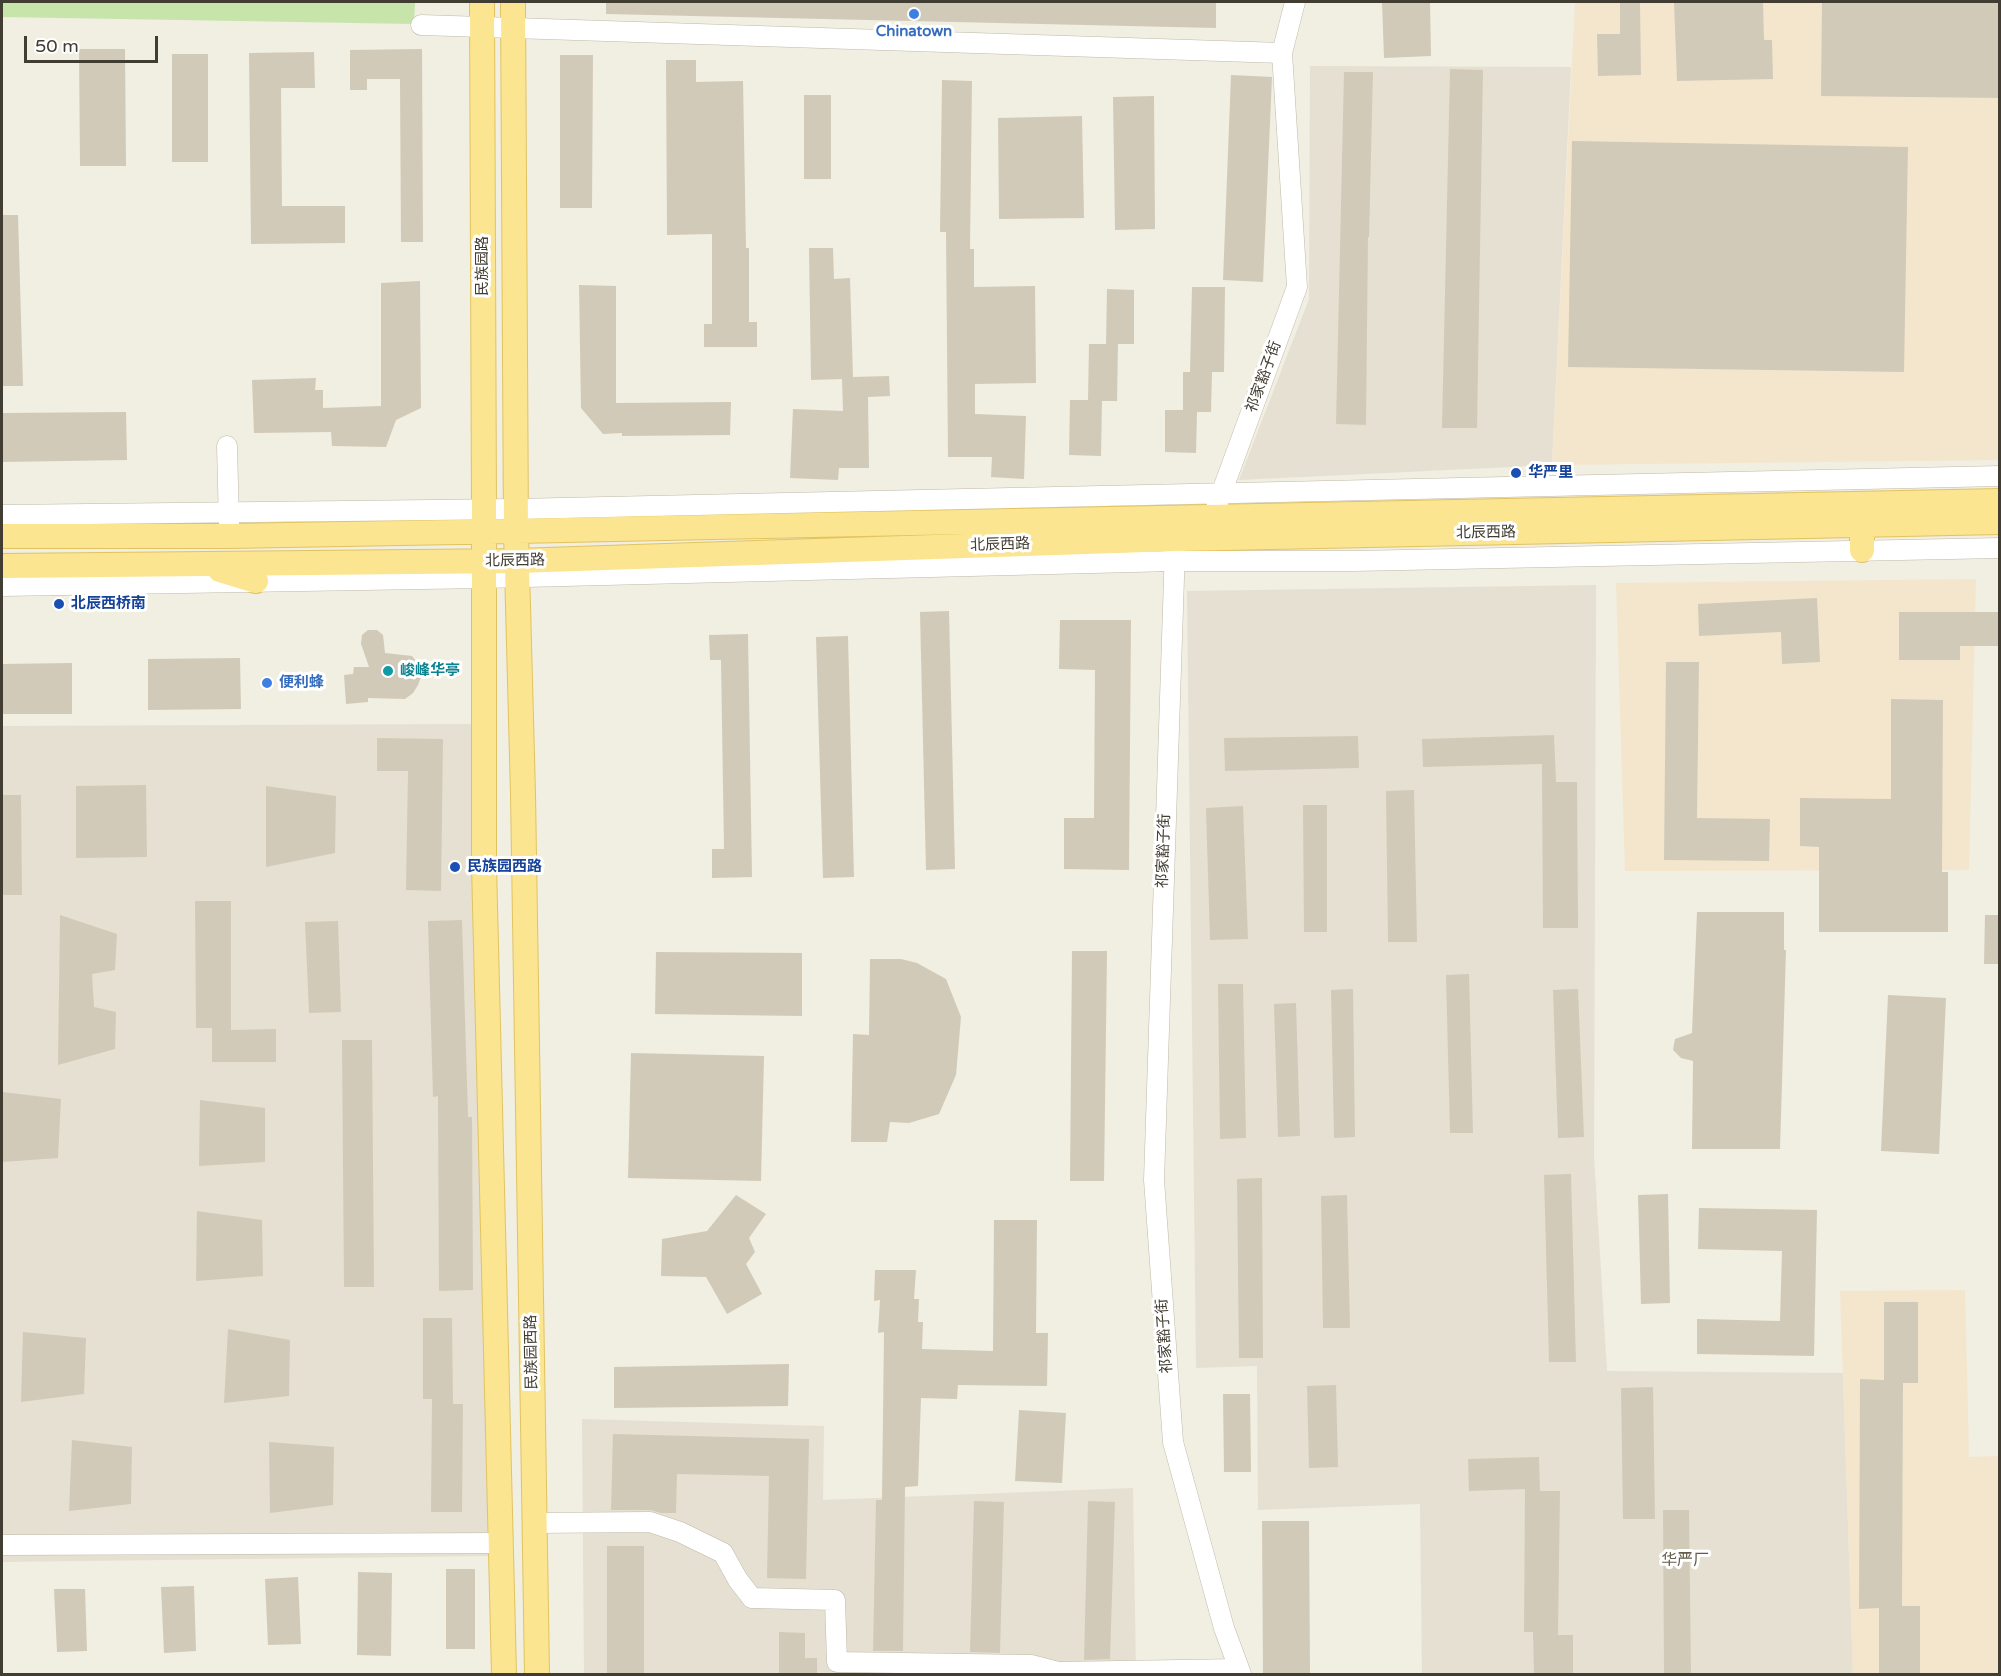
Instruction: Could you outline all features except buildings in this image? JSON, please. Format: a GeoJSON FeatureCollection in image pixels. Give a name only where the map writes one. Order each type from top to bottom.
{"type":"FeatureCollection","features":[{"type":"Feature","properties":{"kind":"main road","name":"民族园路"},"geometry":{"type":"LineString","coordinates":[[482,2],[484,570]]}},
{"type":"Feature","properties":{"kind":"main road","name":"民族园路"},"geometry":{"type":"LineString","coordinates":[[513,2],[516,570]]}},
{"type":"Feature","properties":{"kind":"main road","name":"北辰西路"},"geometry":{"type":"LineString","coordinates":[[2,536],[229,524],[484,520],[1213,517],[2000,501]]}},
{"type":"Feature","properties":{"kind":"main road","name":"北辰西路"},"geometry":{"type":"LineString","coordinates":[[2,566],[198,563],[516,570],[2000,522]]}},
{"type":"Feature","properties":{"kind":"main road"},"geometry":{"type":"LineString","coordinates":[[1862,526],[1862,550]]}},
{"type":"Feature","properties":{"kind":"main road"},"geometry":{"type":"LineString","coordinates":[[198,563],[256,581]]}},
{"type":"Feature","properties":{"kind":"main road"},"geometry":{"type":"LineString","coordinates":[[484,570],[484,865],[504,1674]]}},
{"type":"Feature","properties":{"kind":"main road","name":"民族园西路"},"geometry":{"type":"LineString","coordinates":[[516,570],[523,806],[537,1674]]}},
{"type":"Feature","properties":{"kind":"street","name":"祁家豁子街"},"geometry":{"type":"LineString","coordinates":[[1213,517],[1297,287],[1282,53],[1295,2]]}},
{"type":"Feature","properties":{"kind":"street"},"geometry":{"type":"LineString","coordinates":[[421,25],[1282,53]]}},
{"type":"Feature","properties":{"kind":"street"},"geometry":{"type":"LineString","coordinates":[[227,446],[229,524]]}},
{"type":"Feature","properties":{"kind":"street","name":"北辰西路"},"geometry":{"type":"LineString","coordinates":[[516,520],[1221,493],[2000,476]]}},
{"type":"Feature","properties":{"kind":"street","name":"北辰西路"},"geometry":{"type":"LineString","coordinates":[[2,515],[229,524]]}},
{"type":"Feature","properties":{"kind":"street"},"geometry":{"type":"LineString","coordinates":[[1175,550],[1213,517]]}},
{"type":"Feature","properties":{"kind":"street","name":"北辰西路"},"geometry":{"type":"LineString","coordinates":[[1175,550],[1353,561],[2000,548]]}},
{"type":"Feature","properties":{"kind":"street","name":"祁家豁子街"},"geometry":{"type":"LineString","coordinates":[[1175,550],[1154,1180],[1173,1442],[1224,1628],[1240,1672]]}},
{"type":"Feature","properties":{"kind":"street","name":"北辰西路"},"geometry":{"type":"LineString","coordinates":[[2,586],[256,581],[484,570]]}},
{"type":"Feature","properties":{"kind":"street"},"geometry":{"type":"LineString","coordinates":[[534,1523],[650,1522],[680,1532],[723,1553],[738,1580],[752,1598],[835,1600],[837,1662],[1031,1665],[1058,1672],[1240,1672]]}},
{"type":"Feature","properties":{"kind":"street"},"geometry":{"type":"LineString","coordinates":[[2,1545],[502,1544]]}},
{"type":"Feature","properties":{"kind":"shaded area"},"geometry":{"type":"Polygon","coordinates":[[[1575,2],[1999,2],[1999,460],[1552,465],[1575,2]]]}},
{"type":"Feature","properties":{"kind":"shaded area"},"geometry":{"type":"Polygon","coordinates":[[[1310,66],[1571,67],[1552,465],[1239,480],[1309,299],[1310,66]]]}},
{"type":"Feature","properties":{"kind":"shaded area"},"geometry":{"type":"Polygon","coordinates":[[[1976,579],[1969,870],[1625,871],[1616,583],[1976,579]]]}},
{"type":"Feature","properties":{"kind":"shaded area"},"geometry":{"type":"Polygon","coordinates":[[[1596,585],[1594,1156],[1607,1371],[1843,1373],[1853,1674],[1422,1674],[1420,1504],[1258,1510],[1257,1366],[1196,1368],[1187,591],[1596,585]]]}},
{"type":"Feature","properties":{"kind":"shaded area"},"geometry":{"type":"Polygon","coordinates":[[[472,724],[489,1556],[2,1562],[2,726],[472,724]]]}},
{"type":"Feature","properties":{"kind":"shaded area"},"geometry":{"type":"Polygon","coordinates":[[[1965,1290],[1969,1457],[1999,1456],[1999,1674],[1853,1674],[1840,1291],[1965,1290]]]}},
{"type":"Feature","properties":{"kind":"shaded area"},"geometry":{"type":"Polygon","coordinates":[[[582,1419],[824,1426],[823,1500],[1133,1488],[1136,1674],[584,1674],[582,1419]]]}},
{"type":"Feature","properties":{"kind":"green space"},"geometry":{"type":"Polygon","coordinates":[[[2,2],[415,2],[414,24],[2,17],[2,2]]]}},
{"type":"Feature","properties":{"kind":"place","name":"Chinatown"},"geometry":{"type":"Point","coordinates":[914,14]}},
{"type":"Feature","properties":{"kind":"place","name":"华严里"},"geometry":{"type":"Point","coordinates":[1516,473]}},
{"type":"Feature","properties":{"kind":"place","name":"北辰西桥南"},"geometry":{"type":"Point","coordinates":[59,604]}},
{"type":"Feature","properties":{"kind":"place","name":"峻峰华亭"},"geometry":{"type":"Point","coordinates":[388,671]}},
{"type":"Feature","properties":{"kind":"place","name":"便利蜂"},"geometry":{"type":"Point","coordinates":[267,683]}},
{"type":"Feature","properties":{"kind":"place","name":"民族园西路"},"geometry":{"type":"Point","coordinates":[455,867]}},
{"type":"Feature","properties":{"kind":"district","name":"华严厂"},"geometry":{"type":"Point","coordinates":[1685,1561]}}]}
